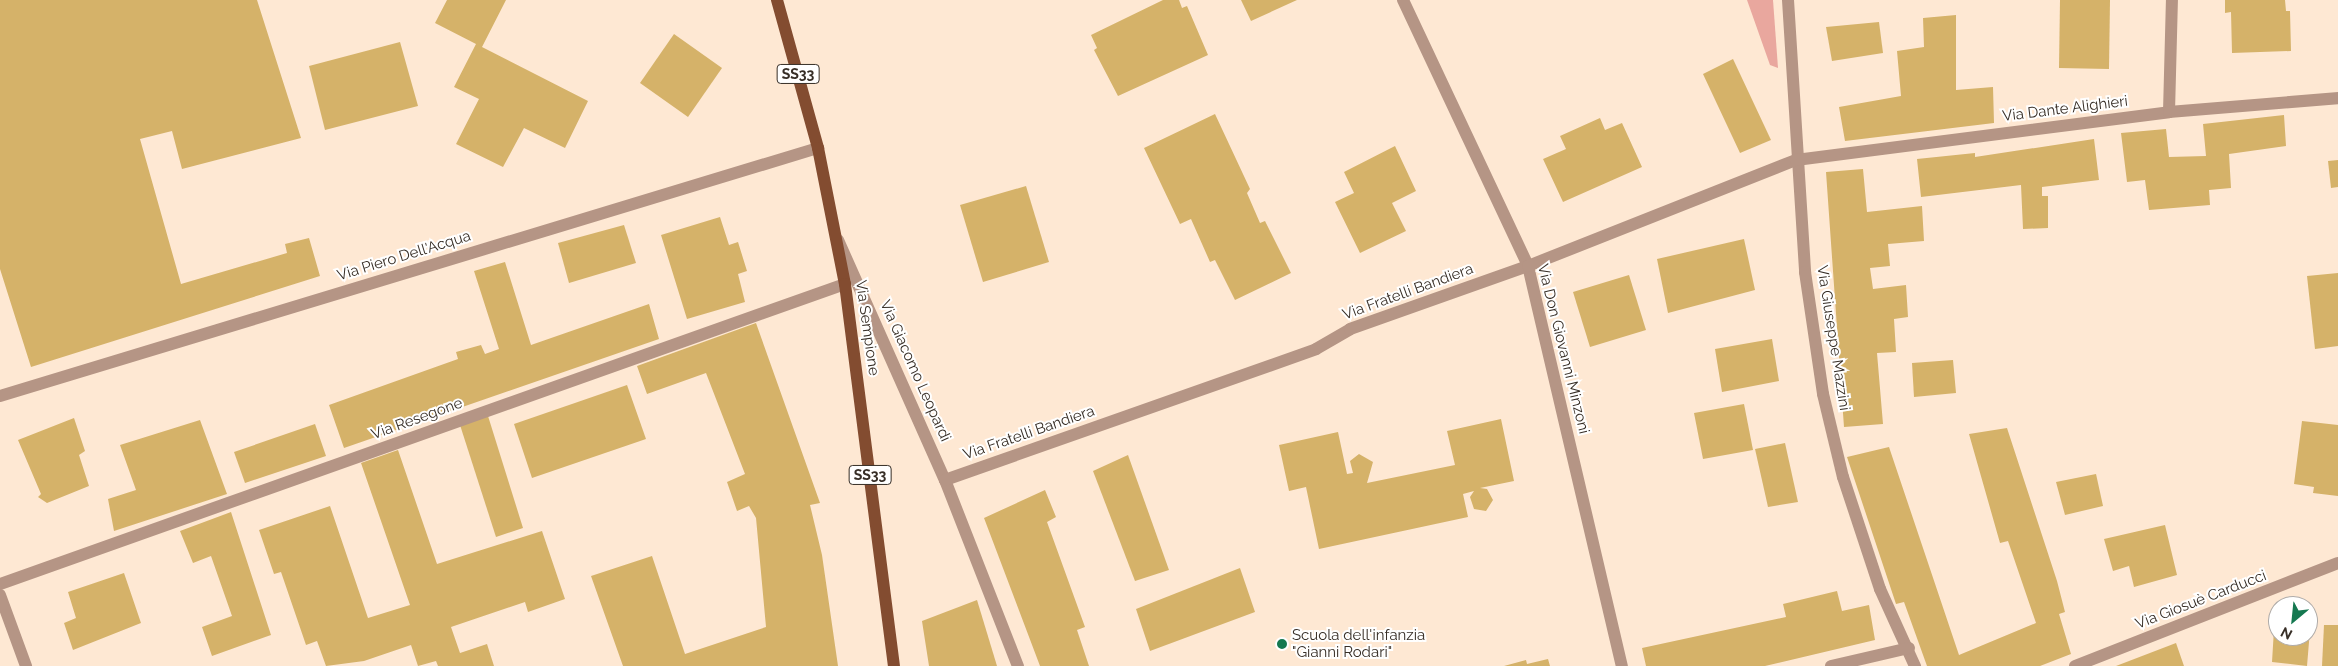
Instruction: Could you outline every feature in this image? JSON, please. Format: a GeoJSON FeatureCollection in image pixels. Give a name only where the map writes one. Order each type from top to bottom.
{"type":"FeatureCollection","features":[{"type":"Feature","properties":{"kind":"main road","name":"Via Sempione"},"geometry":{"type":"LineString","coordinates":[[777,0],[818,148],[845,284],[894,666]]}},
{"type":"Feature","properties":{"kind":"street","name":"Via Don Giovanni Minzoni"},"geometry":{"type":"LineString","coordinates":[[1404,0],[1528,266],[1622,666]]}},
{"type":"Feature","properties":{"kind":"street","name":"Via Giuseppe Mazzini"},"geometry":{"type":"LineString","coordinates":[[1788,0],[1796,160],[1805,272],[1826,403],[1843,476],[1880,589],[1909,648],[1915,666]]}},
{"type":"Feature","properties":{"kind":"street"},"geometry":{"type":"LineString","coordinates":[[2169,112],[2172,0]]}},
{"type":"Feature","properties":{"kind":"street","name":"Via Dante Alighieri"},"geometry":{"type":"LineString","coordinates":[[1796,160],[2169,112],[2338,98]]}},
{"type":"Feature","properties":{"kind":"street","name":"Via Piero Dell'Acqua"},"geometry":{"type":"LineString","coordinates":[[0,396],[818,148]]}},
{"type":"Feature","properties":{"kind":"street","name":"Via Fratelli Bandiera"},"geometry":{"type":"LineString","coordinates":[[945,480],[1316,350],[1350,329],[1528,266],[1796,160]]}},
{"type":"Feature","properties":{"kind":"street","name":"Via Giacomo Leopardi"},"geometry":{"type":"LineString","coordinates":[[834,231],[945,480],[1018,666]]}},
{"type":"Feature","properties":{"kind":"street","name":"Via Resegone"},"geometry":{"type":"LineString","coordinates":[[0,584],[845,284]]}},
{"type":"Feature","properties":{"kind":"street","name":"Via Giosuè Carducci"},"geometry":{"type":"LineString","coordinates":[[2075,666],[2338,563]]}},
{"type":"Feature","properties":{"kind":"street"},"geometry":{"type":"LineString","coordinates":[[0,595],[26,666]]}},
{"type":"Feature","properties":{"kind":"street"},"geometry":{"type":"LineString","coordinates":[[1831,666],[1909,648]]}},
{"type":"Feature","properties":{"kind":"shaded area"},"geometry":{"type":"Polygon","coordinates":[[[1747,0],[1773,0],[1778,68],[1770,65],[1747,0]]]}},
{"type":"Feature","properties":{"kind":"building"},"geometry":{"type":"Polygon","coordinates":[[[0,0],[257,0],[301,138],[182,169],[172,131],[140,139],[181,284],[287,253],[285,244],[309,238],[320,276],[31,367],[0,269],[0,0]]]}},
{"type":"Feature","properties":{"kind":"building"},"geometry":{"type":"Polygon","coordinates":[[[447,0],[506,0],[482,47],[588,101],[565,148],[524,128],[503,167],[456,144],[479,99],[454,87],[476,44],[435,23],[447,0]]]}},
{"type":"Feature","properties":{"kind":"building"},"geometry":{"type":"Polygon","coordinates":[[[1163,0],[1179,0],[1182,8],[1187,6],[1208,55],[1118,96],[1094,50],[1097,48],[1091,35],[1163,0]]]}},
{"type":"Feature","properties":{"kind":"building"},"geometry":{"type":"Polygon","coordinates":[[[1241,0],[1297,0],[1251,21],[1241,0]]]}},
{"type":"Feature","properties":{"kind":"building"},"geometry":{"type":"Polygon","coordinates":[[[2060,0],[2110,0],[2109,69],[2059,68],[2060,0]]]}},
{"type":"Feature","properties":{"kind":"building"},"geometry":{"type":"Polygon","coordinates":[[[2225,0],[2285,0],[2286,11],[2290,11],[2291,51],[2232,53],[2231,12],[2225,13],[2225,0]]]}},
{"type":"Feature","properties":{"kind":"building"},"geometry":{"type":"Polygon","coordinates":[[[1956,15],[1956,90],[1993,87],[1994,123],[1845,141],[1839,107],[1901,96],[1897,51],[1924,47],[1923,18],[1956,15]]]}},
{"type":"Feature","properties":{"kind":"building"},"geometry":{"type":"Polygon","coordinates":[[[1879,22],[1883,53],[1832,61],[1826,27],[1879,22]]]}},
{"type":"Feature","properties":{"kind":"building"},"geometry":{"type":"Polygon","coordinates":[[[674,34],[722,68],[688,117],[640,83],[674,34]]]}},
{"type":"Feature","properties":{"kind":"building"},"geometry":{"type":"Polygon","coordinates":[[[400,42],[418,106],[325,130],[309,66],[400,42]]]}},
{"type":"Feature","properties":{"kind":"building"},"geometry":{"type":"Polygon","coordinates":[[[1733,59],[1771,140],[1740,153],[1703,74],[1733,59]]]}},
{"type":"Feature","properties":{"kind":"building"},"geometry":{"type":"Polygon","coordinates":[[[1215,114],[1250,189],[1247,193],[1260,223],[1265,221],[1291,273],[1235,300],[1215,260],[1210,262],[1191,219],[1180,224],[1144,148],[1215,114]]]}},
{"type":"Feature","properties":{"kind":"building"},"geometry":{"type":"Polygon","coordinates":[[[2284,115],[2286,146],[2229,154],[2231,188],[2209,190],[2210,205],[2149,210],[2145,180],[2127,182],[2121,133],[2166,129],[2169,157],[2206,156],[2203,124],[2284,115]]]}},
{"type":"Feature","properties":{"kind":"building"},"geometry":{"type":"Polygon","coordinates":[[[1600,118],[1605,130],[1622,123],[1642,167],[1563,202],[1543,159],[1566,149],[1560,136],[1600,118]]]}},
{"type":"Feature","properties":{"kind":"building"},"geometry":{"type":"Polygon","coordinates":[[[2094,139],[2099,180],[2042,187],[2042,196],[2048,196],[2048,228],[2023,229],[2021,185],[1921,197],[1917,159],[1975,153],[1975,157],[2094,139]]]}},
{"type":"Feature","properties":{"kind":"building"},"geometry":{"type":"Polygon","coordinates":[[[1395,146],[1416,191],[1392,203],[1406,231],[1360,253],[1335,202],[1354,193],[1344,172],[1395,146]]]}},
{"type":"Feature","properties":{"kind":"building"},"geometry":{"type":"Polygon","coordinates":[[[2338,160],[2338,187],[2331,188],[2328,161],[2338,160]]]}},
{"type":"Feature","properties":{"kind":"building"},"geometry":{"type":"Polygon","coordinates":[[[1863,169],[1867,212],[1922,206],[1924,241],[1888,244],[1890,266],[1870,268],[1873,289],[1906,285],[1908,317],[1894,319],[1896,352],[1877,353],[1883,424],[1844,427],[1826,172],[1863,169]]]}},
{"type":"Feature","properties":{"kind":"building"},"geometry":{"type":"Polygon","coordinates":[[[1026,186],[1049,262],[983,282],[960,205],[1026,186]]]}},
{"type":"Feature","properties":{"kind":"building"},"geometry":{"type":"Polygon","coordinates":[[[720,217],[729,245],[738,242],[747,271],[738,274],[745,302],[687,319],[661,235],[720,217]]]}},
{"type":"Feature","properties":{"kind":"building"},"geometry":{"type":"Polygon","coordinates":[[[624,225],[636,263],[569,283],[558,243],[624,225]]]}},
{"type":"Feature","properties":{"kind":"building"},"geometry":{"type":"Polygon","coordinates":[[[1744,239],[1755,290],[1668,313],[1657,259],[1744,239]]]}},
{"type":"Feature","properties":{"kind":"building"},"geometry":{"type":"Polygon","coordinates":[[[505,262],[531,345],[649,304],[659,339],[344,448],[329,405],[458,359],[456,352],[481,345],[485,354],[499,349],[474,271],[505,262]]]}},
{"type":"Feature","properties":{"kind":"building"},"geometry":{"type":"Polygon","coordinates":[[[2338,273],[2338,346],[2315,349],[2307,276],[2338,273]]]}},
{"type":"Feature","properties":{"kind":"building"},"geometry":{"type":"Polygon","coordinates":[[[1629,275],[1646,330],[1590,347],[1573,292],[1629,275]]]}},
{"type":"Feature","properties":{"kind":"building"},"geometry":{"type":"Polygon","coordinates":[[[756,323],[820,503],[810,505],[822,555],[838,666],[623,666],[591,576],[652,556],[685,654],[766,627],[756,518],[749,506],[737,511],[727,482],[745,474],[706,373],[647,394],[637,366],[756,323]]]}},
{"type":"Feature","properties":{"kind":"building"},"geometry":{"type":"Polygon","coordinates":[[[1772,339],[1779,381],[1722,392],[1715,349],[1772,339]]]}},
{"type":"Feature","properties":{"kind":"building"},"geometry":{"type":"Polygon","coordinates":[[[1953,360],[1956,393],[1914,397],[1912,363],[1953,360]]]}},
{"type":"Feature","properties":{"kind":"building"},"geometry":{"type":"Polygon","coordinates":[[[627,385],[646,439],[532,478],[514,424],[627,385]]]}},
{"type":"Feature","properties":{"kind":"building"},"geometry":{"type":"Polygon","coordinates":[[[1744,404],[1753,450],[1703,459],[1694,413],[1744,404]]]}},
{"type":"Feature","properties":{"kind":"building"},"geometry":{"type":"Polygon","coordinates":[[[488,416],[523,528],[496,537],[460,425],[488,416]]]}},
{"type":"Feature","properties":{"kind":"building"},"geometry":{"type":"Polygon","coordinates":[[[74,418],[85,451],[79,455],[89,486],[47,503],[38,497],[41,494],[18,440],[74,418]]]}},
{"type":"Feature","properties":{"kind":"building"},"geometry":{"type":"Polygon","coordinates":[[[1501,419],[1514,481],[1480,488],[1487,489],[1493,500],[1486,511],[1474,509],[1470,497],[1474,491],[1463,494],[1468,517],[1319,549],[1306,487],[1289,491],[1279,445],[1338,432],[1347,474],[1353,473],[1350,461],[1359,454],[1373,462],[1367,483],[1455,465],[1447,431],[1501,419]]]}},
{"type":"Feature","properties":{"kind":"building"},"geometry":{"type":"Polygon","coordinates":[[[200,420],[227,494],[114,531],[108,499],[136,490],[120,445],[200,420]]]}},
{"type":"Feature","properties":{"kind":"building"},"geometry":{"type":"Polygon","coordinates":[[[2302,421],[2338,425],[2338,496],[2313,493],[2314,487],[2294,484],[2302,421]]]}},
{"type":"Feature","properties":{"kind":"building"},"geometry":{"type":"Polygon","coordinates":[[[315,424],[326,456],[245,483],[234,452],[315,424]]]}},
{"type":"Feature","properties":{"kind":"building"},"geometry":{"type":"Polygon","coordinates":[[[2007,428],[2057,581],[2065,612],[2059,614],[2071,654],[2040,666],[1927,666],[1904,602],[1896,604],[1847,457],[1889,447],[1959,655],[2036,623],[2008,541],[2000,543],[1969,434],[2007,428]]]}},
{"type":"Feature","properties":{"kind":"building"},"geometry":{"type":"Polygon","coordinates":[[[1785,443],[1798,502],[1768,507],[1755,449],[1785,443]]]}},
{"type":"Feature","properties":{"kind":"building"},"geometry":{"type":"Polygon","coordinates":[[[398,450],[437,564],[542,531],[565,599],[528,612],[525,602],[451,627],[460,653],[487,644],[494,666],[438,666],[436,661],[418,666],[411,645],[364,661],[326,666],[317,641],[306,645],[281,572],[274,574],[259,530],[330,506],[368,618],[410,605],[361,463],[398,450]]]}},
{"type":"Feature","properties":{"kind":"building"},"geometry":{"type":"Polygon","coordinates":[[[1128,455],[1169,570],[1135,581],[1093,471],[1128,455]]]}},
{"type":"Feature","properties":{"kind":"building"},"geometry":{"type":"Polygon","coordinates":[[[2096,474],[2103,506],[2065,515],[2056,482],[2096,474]]]}},
{"type":"Feature","properties":{"kind":"building"},"geometry":{"type":"Polygon","coordinates":[[[1045,490],[1056,517],[1047,522],[1085,627],[1077,630],[1089,666],[1040,666],[984,518],[1045,490]]]}},
{"type":"Feature","properties":{"kind":"building"},"geometry":{"type":"Polygon","coordinates":[[[231,512],[271,635],[212,656],[202,627],[232,616],[211,556],[193,563],[180,531],[231,512]]]}},
{"type":"Feature","properties":{"kind":"building"},"geometry":{"type":"Polygon","coordinates":[[[2165,525],[2177,575],[2134,587],[2129,566],[2113,571],[2104,539],[2165,525]]]}},
{"type":"Feature","properties":{"kind":"building"},"geometry":{"type":"Polygon","coordinates":[[[1240,568],[1255,612],[1150,651],[1136,609],[1240,568]]]}},
{"type":"Feature","properties":{"kind":"building"},"geometry":{"type":"Polygon","coordinates":[[[124,573],[141,623],[73,650],[64,623],[76,618],[68,592],[124,573]]]}},
{"type":"Feature","properties":{"kind":"building"},"geometry":{"type":"Polygon","coordinates":[[[1837,591],[1842,611],[1869,605],[1875,640],[1765,666],[1646,666],[1642,648],[1786,617],[1783,604],[1837,591]]]}},
{"type":"Feature","properties":{"kind":"building"},"geometry":{"type":"Polygon","coordinates":[[[977,600],[997,666],[929,666],[922,621],[977,600]]]}},
{"type":"Feature","properties":{"kind":"building"},"geometry":{"type":"Polygon","coordinates":[[[2324,625],[2338,625],[2338,666],[2322,666],[2324,625]]]}},
{"type":"Feature","properties":{"kind":"building"},"geometry":{"type":"Polygon","coordinates":[[[2176,643],[2184,666],[2116,666],[2176,643]]]}},
{"type":"Feature","properties":{"kind":"building"},"geometry":{"type":"Polygon","coordinates":[[[2273,646],[2309,646],[2307,666],[2272,662],[2273,646]]]}},
{"type":"Feature","properties":{"kind":"building"},"geometry":{"type":"Polygon","coordinates":[[[1548,659],[1550,666],[1504,666],[1526,660],[1527,664],[1548,659]]]}},
{"type":"Feature","properties":{"kind":"place","name":"Scuola dell'infanzia \"Gianni Rodari\""},"geometry":{"type":"Point","coordinates":[1282,644]}}]}
